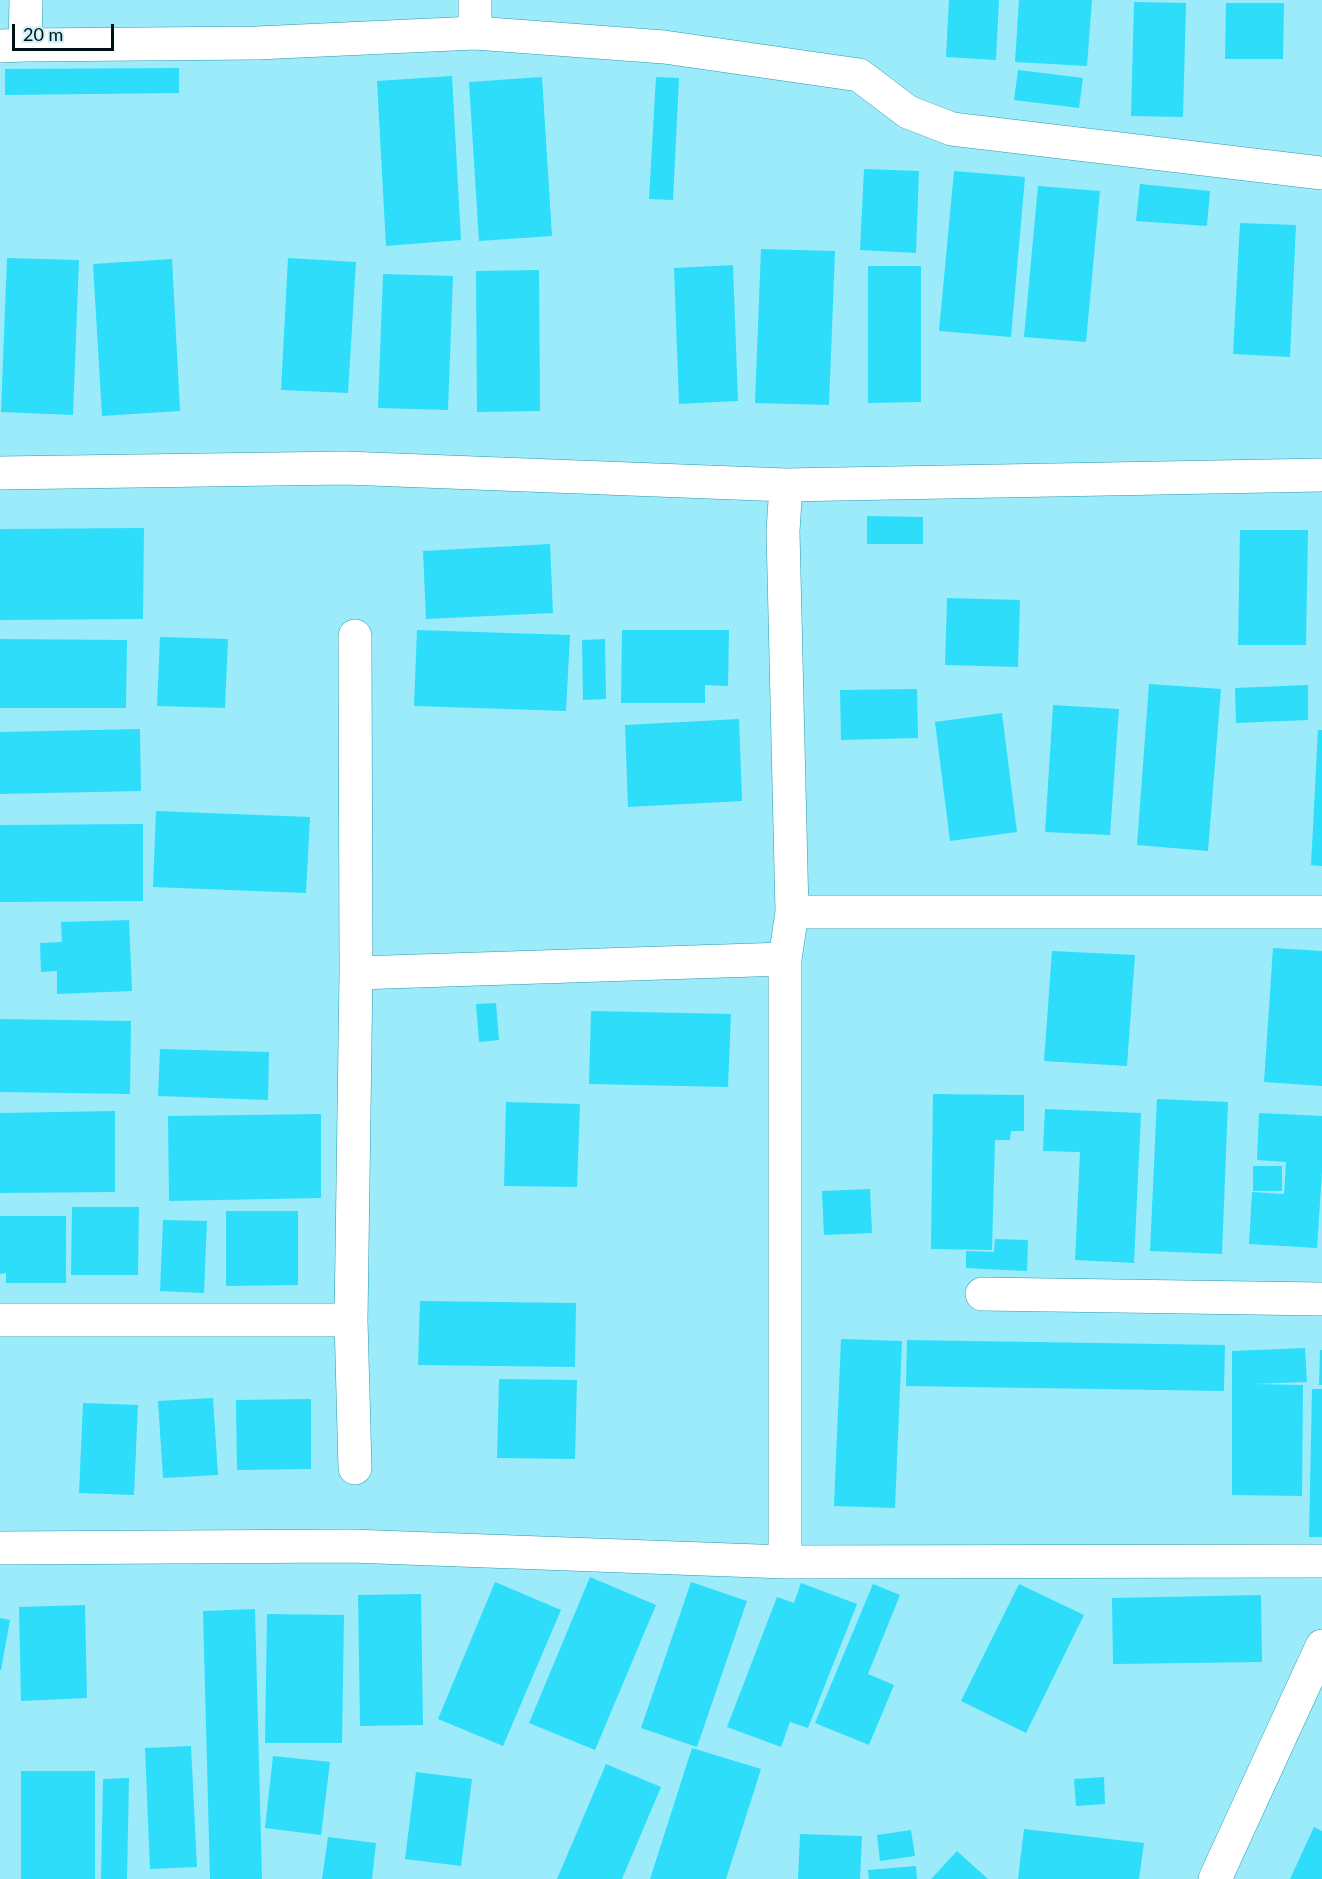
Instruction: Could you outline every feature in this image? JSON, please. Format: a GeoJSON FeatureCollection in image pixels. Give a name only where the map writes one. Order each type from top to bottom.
{"type":"FeatureCollection","features":[{"type":"Feature","properties":{"kind":"street"},"geometry":{"type":"LineString","coordinates":[[26,0],[12,46],[257,43],[475,33],[664,47],[859,75],[908,112],[952,129],[1322,173]]}},
{"type":"Feature","properties":{"kind":"street"},"geometry":{"type":"LineString","coordinates":[[475,0],[475,33]]}},
{"type":"Feature","properties":{"kind":"street"},"geometry":{"type":"LineString","coordinates":[[0,473],[345,468],[786,485],[1322,475]]}},
{"type":"Feature","properties":{"kind":"street"},"geometry":{"type":"LineString","coordinates":[[785,1562],[785,959],[792,912],[783,531],[786,485]]}},
{"type":"Feature","properties":{"kind":"street"},"geometry":{"type":"LineString","coordinates":[[354,1468],[351,1320],[356,974],[355,636]]}},
{"type":"Feature","properties":{"kind":"street"},"geometry":{"type":"LineString","coordinates":[[792,912],[1322,912]]}},
{"type":"Feature","properties":{"kind":"street"},"geometry":{"type":"LineString","coordinates":[[356,974],[785,959]]}},
{"type":"Feature","properties":{"kind":"street"},"geometry":{"type":"LineString","coordinates":[[982,1294],[1322,1299]]}},
{"type":"Feature","properties":{"kind":"street"},"geometry":{"type":"LineString","coordinates":[[0,1320],[351,1320]]}},
{"type":"Feature","properties":{"kind":"street"},"geometry":{"type":"LineString","coordinates":[[0,1548],[351,1546],[785,1562],[1322,1561]]}},
{"type":"Feature","properties":{"kind":"street"},"geometry":{"type":"LineString","coordinates":[[1215,1879],[1322,1646]]}},
{"type":"Feature","properties":{"kind":"building"},"geometry":{"type":"Polygon","coordinates":[[[949,0],[999,0],[996,60],[946,57],[949,0]]]}},
{"type":"Feature","properties":{"kind":"building"},"geometry":{"type":"Polygon","coordinates":[[[1019,0],[1092,0],[1087,66],[1015,62],[1019,0]]]}},
{"type":"Feature","properties":{"kind":"building"},"geometry":{"type":"Polygon","coordinates":[[[1134,2],[1186,3],[1183,117],[1131,116],[1134,2]]]}},
{"type":"Feature","properties":{"kind":"building"},"geometry":{"type":"Polygon","coordinates":[[[1226,3],[1284,3],[1283,59],[1225,59],[1226,3]]]}},
{"type":"Feature","properties":{"kind":"building"},"geometry":{"type":"Polygon","coordinates":[[[179,68],[179,93],[5,95],[5,69],[179,68]]]}},
{"type":"Feature","properties":{"kind":"building"},"geometry":{"type":"Polygon","coordinates":[[[1018,70],[1083,78],[1079,108],[1014,100],[1018,70]]]}},
{"type":"Feature","properties":{"kind":"building"},"geometry":{"type":"Polygon","coordinates":[[[452,76],[461,240],[386,246],[377,81],[452,76]]]}},
{"type":"Feature","properties":{"kind":"building"},"geometry":{"type":"Polygon","coordinates":[[[542,77],[552,236],[479,241],[469,82],[542,77]]]}},
{"type":"Feature","properties":{"kind":"building"},"geometry":{"type":"Polygon","coordinates":[[[656,77],[679,78],[673,200],[649,199],[656,77]]]}},
{"type":"Feature","properties":{"kind":"building"},"geometry":{"type":"Polygon","coordinates":[[[864,169],[919,171],[916,253],[860,250],[864,169]]]}},
{"type":"Feature","properties":{"kind":"building"},"geometry":{"type":"Polygon","coordinates":[[[954,171],[1025,177],[1011,337],[939,331],[954,171]]]}},
{"type":"Feature","properties":{"kind":"building"},"geometry":{"type":"Polygon","coordinates":[[[1140,184],[1210,191],[1207,226],[1136,221],[1140,184]]]}},
{"type":"Feature","properties":{"kind":"building"},"geometry":{"type":"Polygon","coordinates":[[[1038,186],[1100,191],[1086,342],[1024,337],[1038,186]]]}},
{"type":"Feature","properties":{"kind":"building"},"geometry":{"type":"Polygon","coordinates":[[[1240,223],[1296,225],[1290,357],[1233,354],[1240,223]]]}},
{"type":"Feature","properties":{"kind":"building"},"geometry":{"type":"Polygon","coordinates":[[[761,249],[835,251],[829,405],[755,403],[761,249]]]}},
{"type":"Feature","properties":{"kind":"building"},"geometry":{"type":"Polygon","coordinates":[[[7,258],[79,260],[73,415],[1,412],[7,258]]]}},
{"type":"Feature","properties":{"kind":"building"},"geometry":{"type":"Polygon","coordinates":[[[288,258],[356,262],[348,393],[281,390],[288,258]]]}},
{"type":"Feature","properties":{"kind":"building"},"geometry":{"type":"Polygon","coordinates":[[[172,259],[180,411],[102,416],[93,264],[172,259]]]}},
{"type":"Feature","properties":{"kind":"building"},"geometry":{"type":"Polygon","coordinates":[[[733,265],[738,401],[679,404],[674,268],[733,265]]]}},
{"type":"Feature","properties":{"kind":"building"},"geometry":{"type":"Polygon","coordinates":[[[868,266],[921,266],[921,402],[868,403],[868,266]]]}},
{"type":"Feature","properties":{"kind":"building"},"geometry":{"type":"Polygon","coordinates":[[[539,270],[540,411],[477,412],[476,271],[539,270]]]}},
{"type":"Feature","properties":{"kind":"building"},"geometry":{"type":"Polygon","coordinates":[[[383,274],[453,276],[448,410],[378,408],[383,274]]]}},
{"type":"Feature","properties":{"kind":"building"},"geometry":{"type":"Polygon","coordinates":[[[867,516],[923,517],[923,544],[867,544],[867,516]]]}},
{"type":"Feature","properties":{"kind":"building"},"geometry":{"type":"Polygon","coordinates":[[[144,528],[143,619],[0,620],[0,529],[144,528]]]}},
{"type":"Feature","properties":{"kind":"building"},"geometry":{"type":"Polygon","coordinates":[[[1240,530],[1308,530],[1306,645],[1238,645],[1240,530]]]}},
{"type":"Feature","properties":{"kind":"building"},"geometry":{"type":"Polygon","coordinates":[[[550,544],[553,613],[426,619],[423,551],[550,544]]]}},
{"type":"Feature","properties":{"kind":"building"},"geometry":{"type":"Polygon","coordinates":[[[947,598],[1020,600],[1018,667],[945,665],[947,598]]]}},
{"type":"Feature","properties":{"kind":"building"},"geometry":{"type":"Polygon","coordinates":[[[417,630],[570,635],[566,711],[414,706],[417,630]]]}},
{"type":"Feature","properties":{"kind":"building"},"geometry":{"type":"Polygon","coordinates":[[[622,630],[729,630],[728,686],[705,685],[705,703],[621,703],[622,630]]]}},
{"type":"Feature","properties":{"kind":"building"},"geometry":{"type":"Polygon","coordinates":[[[160,637],[228,639],[225,708],[157,706],[160,637]]]}},
{"type":"Feature","properties":{"kind":"building"},"geometry":{"type":"Polygon","coordinates":[[[0,639],[127,640],[126,708],[0,708],[0,639]]]}},
{"type":"Feature","properties":{"kind":"building"},"geometry":{"type":"Polygon","coordinates":[[[605,639],[606,699],[583,700],[582,640],[605,639]]]}},
{"type":"Feature","properties":{"kind":"building"},"geometry":{"type":"Polygon","coordinates":[[[1149,684],[1221,689],[1208,851],[1137,845],[1149,684]]]}},
{"type":"Feature","properties":{"kind":"building"},"geometry":{"type":"Polygon","coordinates":[[[1308,685],[1308,720],[1236,723],[1235,688],[1308,685]]]}},
{"type":"Feature","properties":{"kind":"building"},"geometry":{"type":"Polygon","coordinates":[[[917,689],[918,738],[841,740],[840,690],[917,689]]]}},
{"type":"Feature","properties":{"kind":"building"},"geometry":{"type":"Polygon","coordinates":[[[1053,705],[1119,709],[1110,835],[1045,832],[1053,705]]]}},
{"type":"Feature","properties":{"kind":"building"},"geometry":{"type":"Polygon","coordinates":[[[1002,713],[1017,832],[950,841],[935,722],[1002,713]]]}},
{"type":"Feature","properties":{"kind":"building"},"geometry":{"type":"Polygon","coordinates":[[[739,719],[742,801],[628,807],[625,725],[739,719]]]}},
{"type":"Feature","properties":{"kind":"building"},"geometry":{"type":"Polygon","coordinates":[[[140,729],[141,791],[0,794],[0,732],[140,729]]]}},
{"type":"Feature","properties":{"kind":"building"},"geometry":{"type":"Polygon","coordinates":[[[1318,730],[1322,730],[1322,866],[1311,865],[1318,730]]]}},
{"type":"Feature","properties":{"kind":"building"},"geometry":{"type":"Polygon","coordinates":[[[156,811],[310,817],[306,893],[153,887],[156,811]]]}},
{"type":"Feature","properties":{"kind":"building"},"geometry":{"type":"Polygon","coordinates":[[[143,824],[143,901],[0,902],[0,825],[143,824]]]}},
{"type":"Feature","properties":{"kind":"building"},"geometry":{"type":"Polygon","coordinates":[[[129,920],[132,991],[57,994],[57,971],[41,972],[40,943],[62,942],[61,922],[129,920]]]}},
{"type":"Feature","properties":{"kind":"building"},"geometry":{"type":"Polygon","coordinates":[[[1273,948],[1322,951],[1322,1086],[1264,1082],[1273,948]]]}},
{"type":"Feature","properties":{"kind":"building"},"geometry":{"type":"Polygon","coordinates":[[[1052,951],[1135,955],[1127,1066],[1044,1061],[1052,951]]]}},
{"type":"Feature","properties":{"kind":"building"},"geometry":{"type":"Polygon","coordinates":[[[496,1003],[499,1040],[479,1042],[476,1004],[496,1003]]]}},
{"type":"Feature","properties":{"kind":"building"},"geometry":{"type":"Polygon","coordinates":[[[591,1011],[731,1014],[728,1087],[589,1084],[591,1011]]]}},
{"type":"Feature","properties":{"kind":"building"},"geometry":{"type":"Polygon","coordinates":[[[0,1019],[131,1021],[130,1094],[0,1092],[0,1019]]]}},
{"type":"Feature","properties":{"kind":"building"},"geometry":{"type":"Polygon","coordinates":[[[160,1049],[269,1052],[268,1100],[158,1096],[160,1049]]]}},
{"type":"Feature","properties":{"kind":"building"},"geometry":{"type":"Polygon","coordinates":[[[933,1094],[1024,1095],[1024,1131],[1011,1131],[1010,1140],[995,1140],[992,1250],[931,1249],[933,1094]]]}},
{"type":"Feature","properties":{"kind":"building"},"geometry":{"type":"Polygon","coordinates":[[[1157,1099],[1228,1102],[1222,1254],[1150,1251],[1157,1099]]]}},
{"type":"Feature","properties":{"kind":"building"},"geometry":{"type":"Polygon","coordinates":[[[506,1102],[580,1104],[577,1187],[504,1186],[506,1102]]]}},
{"type":"Feature","properties":{"kind":"building"},"geometry":{"type":"Polygon","coordinates":[[[1045,1109],[1141,1113],[1134,1263],[1075,1260],[1080,1152],[1043,1151],[1045,1109]]]}},
{"type":"Feature","properties":{"kind":"building"},"geometry":{"type":"Polygon","coordinates":[[[115,1111],[115,1192],[0,1193],[0,1113],[115,1111]]]}},
{"type":"Feature","properties":{"kind":"building"},"geometry":{"type":"Polygon","coordinates":[[[1259,1113],[1322,1116],[1322,1172],[1317,1248],[1249,1244],[1252,1192],[1284,1194],[1286,1162],[1257,1160],[1259,1113]]]}},
{"type":"Feature","properties":{"kind":"building"},"geometry":{"type":"Polygon","coordinates":[[[321,1114],[321,1198],[169,1201],[168,1116],[321,1114]]]}},
{"type":"Feature","properties":{"kind":"building"},"geometry":{"type":"Polygon","coordinates":[[[1253,1166],[1282,1166],[1282,1191],[1253,1191],[1253,1166]]]}},
{"type":"Feature","properties":{"kind":"building"},"geometry":{"type":"Polygon","coordinates":[[[870,1189],[872,1233],[824,1235],[822,1191],[870,1189]]]}},
{"type":"Feature","properties":{"kind":"building"},"geometry":{"type":"Polygon","coordinates":[[[72,1207],[139,1207],[138,1275],[71,1275],[72,1207]]]}},
{"type":"Feature","properties":{"kind":"building"},"geometry":{"type":"Polygon","coordinates":[[[226,1211],[298,1211],[298,1285],[226,1286],[226,1211]]]}},
{"type":"Feature","properties":{"kind":"building"},"geometry":{"type":"Polygon","coordinates":[[[0,1216],[66,1216],[66,1283],[6,1283],[6,1273],[0,1274],[0,1216]]]}},
{"type":"Feature","properties":{"kind":"building"},"geometry":{"type":"Polygon","coordinates":[[[163,1220],[207,1221],[204,1293],[160,1291],[163,1220]]]}},
{"type":"Feature","properties":{"kind":"building"},"geometry":{"type":"Polygon","coordinates":[[[995,1239],[1028,1240],[1027,1271],[966,1268],[966,1251],[994,1252],[995,1239]]]}},
{"type":"Feature","properties":{"kind":"building"},"geometry":{"type":"Polygon","coordinates":[[[420,1301],[576,1303],[575,1367],[418,1365],[420,1301]]]}},
{"type":"Feature","properties":{"kind":"building"},"geometry":{"type":"Polygon","coordinates":[[[841,1339],[902,1341],[895,1508],[834,1506],[841,1339]]]}},
{"type":"Feature","properties":{"kind":"building"},"geometry":{"type":"Polygon","coordinates":[[[907,1340],[1225,1345],[1224,1391],[906,1386],[907,1340]]]}},
{"type":"Feature","properties":{"kind":"building"},"geometry":{"type":"Polygon","coordinates":[[[1305,1348],[1307,1382],[1254,1384],[1303,1385],[1302,1496],[1232,1495],[1232,1351],[1305,1348]]]}},
{"type":"Feature","properties":{"kind":"building"},"geometry":{"type":"Polygon","coordinates":[[[1320,1350],[1322,1350],[1322,1385],[1319,1385],[1320,1350]]]}},
{"type":"Feature","properties":{"kind":"building"},"geometry":{"type":"Polygon","coordinates":[[[499,1379],[577,1380],[575,1459],[497,1458],[499,1379]]]}},
{"type":"Feature","properties":{"kind":"building"},"geometry":{"type":"Polygon","coordinates":[[[1312,1389],[1322,1389],[1322,1537],[1309,1537],[1312,1389]]]}},
{"type":"Feature","properties":{"kind":"building"},"geometry":{"type":"Polygon","coordinates":[[[213,1398],[218,1475],[163,1478],[158,1401],[213,1398]]]}},
{"type":"Feature","properties":{"kind":"building"},"geometry":{"type":"Polygon","coordinates":[[[311,1399],[311,1469],[237,1470],[236,1400],[311,1399]]]}},
{"type":"Feature","properties":{"kind":"building"},"geometry":{"type":"Polygon","coordinates":[[[83,1403],[138,1405],[134,1495],[79,1493],[83,1403]]]}},
{"type":"Feature","properties":{"kind":"building"},"geometry":{"type":"Polygon","coordinates":[[[590,1577],[656,1605],[595,1750],[529,1723],[590,1577]]]}},
{"type":"Feature","properties":{"kind":"building"},"geometry":{"type":"Polygon","coordinates":[[[495,1582],[561,1610],[503,1746],[438,1719],[495,1582]]]}},
{"type":"Feature","properties":{"kind":"building"},"geometry":{"type":"Polygon","coordinates":[[[691,1582],[747,1601],[697,1747],[641,1728],[691,1582]]]}},
{"type":"Feature","properties":{"kind":"building"},"geometry":{"type":"Polygon","coordinates":[[[801,1583],[857,1604],[808,1728],[790,1722],[781,1747],[727,1727],[777,1597],[794,1603],[801,1583]]]}},
{"type":"Feature","properties":{"kind":"building"},"geometry":{"type":"Polygon","coordinates":[[[873,1584],[900,1595],[868,1674],[894,1685],[869,1745],[815,1723],[873,1584]]]}},
{"type":"Feature","properties":{"kind":"building"},"geometry":{"type":"Polygon","coordinates":[[[1019,1584],[1084,1615],[1026,1733],[961,1701],[1019,1584]]]}},
{"type":"Feature","properties":{"kind":"building"},"geometry":{"type":"Polygon","coordinates":[[[421,1594],[423,1725],[360,1726],[358,1595],[421,1594]]]}},
{"type":"Feature","properties":{"kind":"building"},"geometry":{"type":"Polygon","coordinates":[[[1261,1595],[1262,1662],[1113,1664],[1112,1598],[1261,1595]]]}},
{"type":"Feature","properties":{"kind":"building"},"geometry":{"type":"Polygon","coordinates":[[[85,1605],[87,1698],[21,1701],[19,1607],[85,1605]]]}},
{"type":"Feature","properties":{"kind":"building"},"geometry":{"type":"Polygon","coordinates":[[[255,1609],[262,1879],[210,1879],[203,1611],[255,1609]]]}},
{"type":"Feature","properties":{"kind":"building"},"geometry":{"type":"Polygon","coordinates":[[[267,1614],[344,1615],[342,1743],[265,1743],[267,1614]]]}},
{"type":"Feature","properties":{"kind":"building"},"geometry":{"type":"Polygon","coordinates":[[[0,1618],[10,1620],[1,1670],[0,1670],[0,1618]]]}},
{"type":"Feature","properties":{"kind":"building"},"geometry":{"type":"Polygon","coordinates":[[[191,1746],[197,1867],[150,1869],[145,1748],[191,1746]]]}},
{"type":"Feature","properties":{"kind":"building"},"geometry":{"type":"Polygon","coordinates":[[[692,1748],[761,1769],[726,1879],[650,1879],[692,1748]]]}},
{"type":"Feature","properties":{"kind":"building"},"geometry":{"type":"Polygon","coordinates":[[[273,1756],[330,1762],[321,1835],[265,1828],[273,1756]]]}},
{"type":"Feature","properties":{"kind":"building"},"geometry":{"type":"Polygon","coordinates":[[[606,1764],[661,1787],[622,1879],[557,1879],[606,1764]]]}},
{"type":"Feature","properties":{"kind":"building"},"geometry":{"type":"Polygon","coordinates":[[[21,1771],[95,1771],[95,1879],[21,1879],[21,1771]]]}},
{"type":"Feature","properties":{"kind":"building"},"geometry":{"type":"Polygon","coordinates":[[[416,1772],[472,1779],[461,1866],[405,1859],[416,1772]]]}},
{"type":"Feature","properties":{"kind":"building"},"geometry":{"type":"Polygon","coordinates":[[[1104,1777],[1105,1804],[1076,1806],[1074,1779],[1104,1777]]]}},
{"type":"Feature","properties":{"kind":"building"},"geometry":{"type":"Polygon","coordinates":[[[129,1778],[127,1879],[101,1879],[103,1779],[129,1778]]]}},
{"type":"Feature","properties":{"kind":"building"},"geometry":{"type":"Polygon","coordinates":[[[1314,1827],[1322,1831],[1322,1879],[1290,1879],[1314,1827]]]}},
{"type":"Feature","properties":{"kind":"building"},"geometry":{"type":"Polygon","coordinates":[[[1024,1829],[1144,1843],[1139,1879],[1018,1879],[1024,1829]]]}},
{"type":"Feature","properties":{"kind":"building"},"geometry":{"type":"Polygon","coordinates":[[[911,1830],[915,1856],[880,1861],[877,1835],[911,1830]]]}},
{"type":"Feature","properties":{"kind":"building"},"geometry":{"type":"Polygon","coordinates":[[[800,1834],[862,1836],[860,1879],[798,1879],[800,1834]]]}},
{"type":"Feature","properties":{"kind":"building"},"geometry":{"type":"Polygon","coordinates":[[[328,1837],[376,1843],[372,1879],[322,1879],[328,1837]]]}},
{"type":"Feature","properties":{"kind":"building"},"geometry":{"type":"Polygon","coordinates":[[[957,1851],[988,1879],[931,1879],[957,1851]]]}},
{"type":"Feature","properties":{"kind":"building"},"geometry":{"type":"Polygon","coordinates":[[[916,1866],[917,1879],[869,1879],[868,1870],[916,1866]]]}}]}
